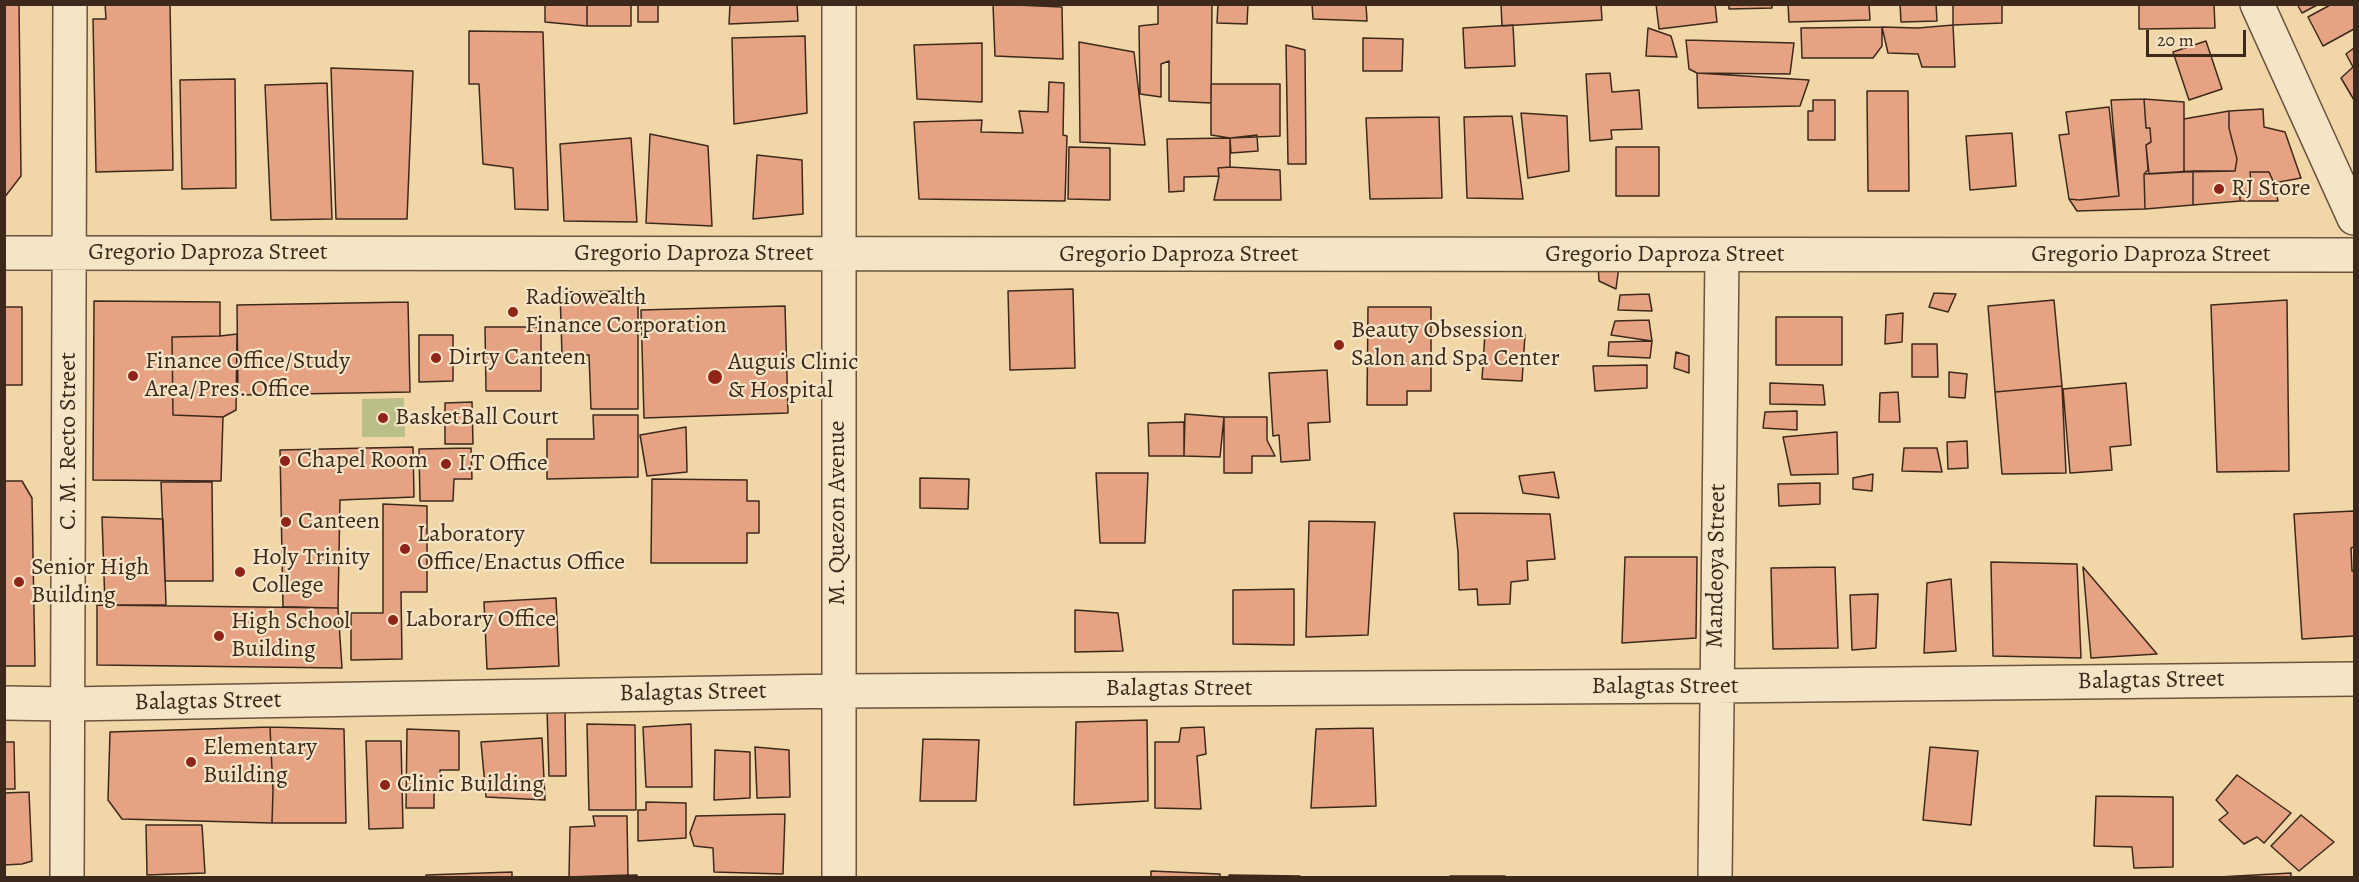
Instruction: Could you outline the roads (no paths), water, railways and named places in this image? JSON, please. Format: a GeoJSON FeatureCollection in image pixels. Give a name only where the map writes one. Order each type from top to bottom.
{"type":"FeatureCollection","features":[{"type":"Feature","properties":{"kind":"street","name":"C. M. Recto Street"},"geometry":{"type":"LineString","coordinates":[[68,878],[70,4]]}},
{"type":"Feature","properties":{"kind":"street","name":"M. Quezon Avenue"},"geometry":{"type":"LineString","coordinates":[[839,4],[839,878]]}},
{"type":"Feature","properties":{"kind":"street"},"geometry":{"type":"LineString","coordinates":[[2257,4],[2355,218]]}},
{"type":"Feature","properties":{"kind":"street","name":"Gregorio Daproza Street"},"geometry":{"type":"LineString","coordinates":[[4,253],[2355,255]]}},
{"type":"Feature","properties":{"kind":"street","name":"Mandeoya Street"},"geometry":{"type":"LineString","coordinates":[[1715,878],[1722,255]]}},
{"type":"Feature","properties":{"kind":"street","name":"Balagtas Street"},"geometry":{"type":"LineString","coordinates":[[4,703],[68,704],[838,691],[1716,686],[2355,679]]}},
{"type":"Feature","properties":{"kind":"place","name":"RJ Store"},"geometry":{"type":"Point","coordinates":[2219,189]}},
{"type":"Feature","properties":{"kind":"place","name":"Radiowealth Finance Corporation"},"geometry":{"type":"Point","coordinates":[513,312]}},
{"type":"Feature","properties":{"kind":"place","name":"Beauty Obsession Salon and Spa Center"},"geometry":{"type":"Point","coordinates":[1339,345]}},
{"type":"Feature","properties":{"kind":"place","name":"Dirty Canteen"},"geometry":{"type":"Point","coordinates":[436,358]}},
{"type":"Feature","properties":{"kind":"place","name":"Finance Office/Study Area/Pres. Office"},"geometry":{"type":"Point","coordinates":[133,376]}},
{"type":"Feature","properties":{"kind":"place","name":"Auguis Clinic & Hospital"},"geometry":{"type":"Point","coordinates":[715,377]}},
{"type":"Feature","properties":{"kind":"place","name":"BasketBall Court"},"geometry":{"type":"Point","coordinates":[383,418]}},
{"type":"Feature","properties":{"kind":"place","name":"Chapel Room"},"geometry":{"type":"Point","coordinates":[285,461]}},
{"type":"Feature","properties":{"kind":"place","name":"I.T Office"},"geometry":{"type":"Point","coordinates":[446,464]}},
{"type":"Feature","properties":{"kind":"place","name":"Canteen"},"geometry":{"type":"Point","coordinates":[286,522]}},
{"type":"Feature","properties":{"kind":"place","name":"Laboratory Office/Enactus Office"},"geometry":{"type":"Point","coordinates":[405,549]}},
{"type":"Feature","properties":{"kind":"place","name":"Holy Trinity College"},"geometry":{"type":"Point","coordinates":[240,572]}},
{"type":"Feature","properties":{"kind":"place","name":"Senior High Building"},"geometry":{"type":"Point","coordinates":[19,582]}},
{"type":"Feature","properties":{"kind":"place","name":"Laborary Office"},"geometry":{"type":"Point","coordinates":[393,620]}},
{"type":"Feature","properties":{"kind":"place","name":"High School Building"},"geometry":{"type":"Point","coordinates":[219,636]}},
{"type":"Feature","properties":{"kind":"place","name":"Elementary Building"},"geometry":{"type":"Point","coordinates":[191,762]}},
{"type":"Feature","properties":{"kind":"place","name":"Clinic Building"},"geometry":{"type":"Point","coordinates":[385,785]}}]}
